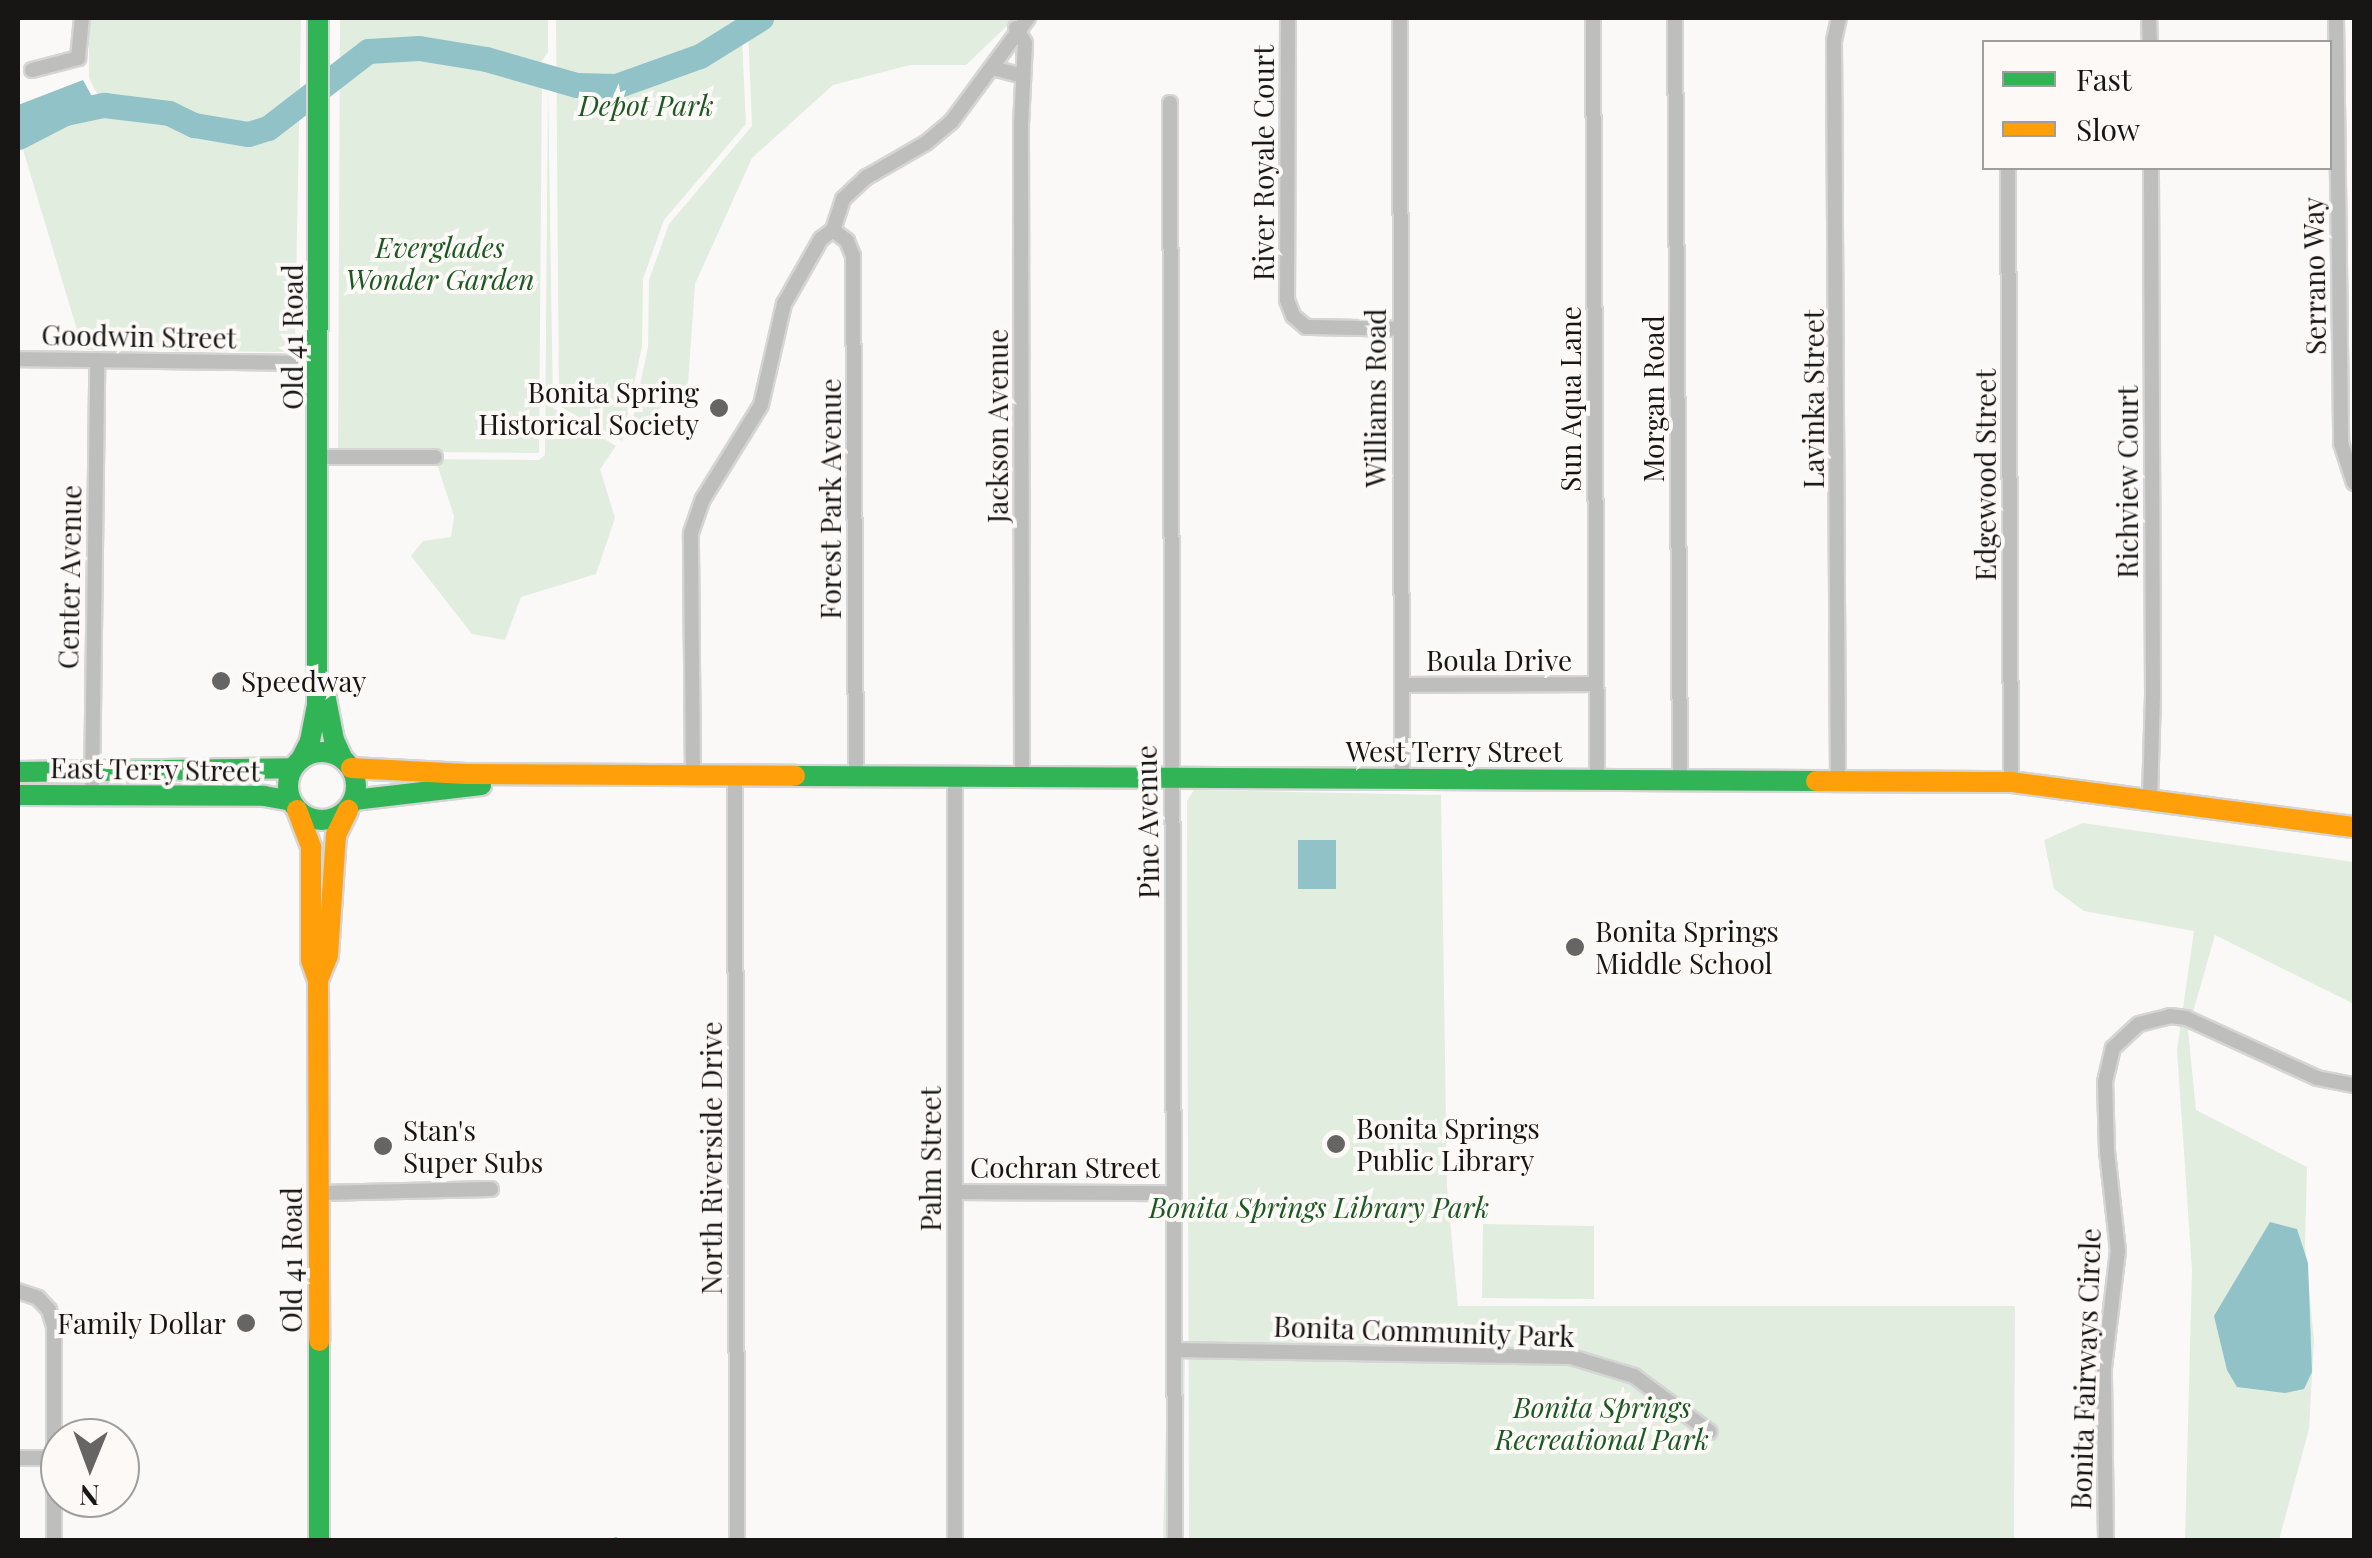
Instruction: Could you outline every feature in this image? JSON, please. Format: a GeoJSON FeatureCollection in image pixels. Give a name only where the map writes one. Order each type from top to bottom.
{"type":"FeatureCollection","features":[{"type":"Feature","properties":{"kind":"street"},"geometry":{"type":"LineString","coordinates":[[32,70],[78,58],[82,18]]}},
{"type":"Feature","properties":{"kind":"street"},"geometry":{"type":"LineString","coordinates":[[693,776],[691,533],[702,500],[761,405],[784,304],[821,239],[833,230],[836,215],[853,188],[941,132],[993,68],[1016,28],[1028,18]]}},
{"type":"Feature","properties":{"kind":"street","name":"River Royale Court"},"geometry":{"type":"LineString","coordinates":[[1288,18],[1287,300],[1292,316],[1306,327],[1400,330]]}},
{"type":"Feature","properties":{"kind":"street","name":"Williams Road"},"geometry":{"type":"LineString","coordinates":[[1400,18],[1402,778]]}},
{"type":"Feature","properties":{"kind":"street","name":"Sun Aqua Lane"},"geometry":{"type":"LineString","coordinates":[[1593,18],[1598,779]]}},
{"type":"Feature","properties":{"kind":"street","name":"Morgan Road"},"geometry":{"type":"LineString","coordinates":[[1674,18],[1680,779]]}},
{"type":"Feature","properties":{"kind":"street","name":"Lavinka Street"},"geometry":{"type":"LineString","coordinates":[[1838,780],[1834,40],[1840,18]]}},
{"type":"Feature","properties":{"kind":"street","name":"Serrano Way"},"geometry":{"type":"LineString","coordinates":[[2336,18],[2346,468],[2354,483]]}},
{"type":"Feature","properties":{"kind":"street","name":"Old 41 Road"},"geometry":{"type":"LineString","coordinates":[[297,764],[310,741],[317,705],[320,22]]}},
{"type":"Feature","properties":{"kind":"street","name":"Jackson Avenue"},"geometry":{"type":"LineString","coordinates":[[1016,28],[1026,44],[1022,776]]}},
{"type":"Feature","properties":{"kind":"street"},"geometry":{"type":"LineString","coordinates":[[993,68],[1023,76]]}},
{"type":"Feature","properties":{"kind":"street","name":"Pine Avenue"},"geometry":{"type":"LineString","coordinates":[[1170,103],[1175,1540]]}},
{"type":"Feature","properties":{"kind":"street","name":"Edgewood Street"},"geometry":{"type":"LineString","coordinates":[[2008,170],[2011,782]]}},
{"type":"Feature","properties":{"kind":"street","name":"Richview Court"},"geometry":{"type":"LineString","coordinates":[[2150,170],[2150,797]]}},
{"type":"Feature","properties":{"kind":"street","name":"Forest Park Avenue"},"geometry":{"type":"LineString","coordinates":[[833,230],[847,240],[854,272],[856,776]]}},
{"type":"Feature","properties":{"kind":"street","name":"Goodwin Street"},"geometry":{"type":"LineString","coordinates":[[18,360],[320,364]]}},
{"type":"Feature","properties":{"kind":"street","name":"Center Avenue"},"geometry":{"type":"LineString","coordinates":[[92,795],[97,360]]}},
{"type":"Feature","properties":{"kind":"street"},"geometry":{"type":"LineString","coordinates":[[319,457],[436,456]]}},
{"type":"Feature","properties":{"kind":"street","name":"Old 41 Road"},"geometry":{"type":"LineString","coordinates":[[318,643],[334,740],[347,764]]}},
{"type":"Feature","properties":{"kind":"street","name":"Boula Drive"},"geometry":{"type":"LineString","coordinates":[[1402,685],[1596,684]]}},
{"type":"Feature","properties":{"kind":"street"},"geometry":{"type":"LineString","coordinates":[[322,752],[347,764],[357,789],[351,805],[322,820],[294,806],[288,778],[297,764],[322,752]]}},
{"type":"Feature","properties":{"kind":"street","name":"East Terry Street"},"geometry":{"type":"LineString","coordinates":[[18,772],[297,764]]}},
{"type":"Feature","properties":{"kind":"street","name":"West Terry Street"},"geometry":{"type":"LineString","coordinates":[[347,764],[402,774],[2011,782],[2150,797],[2354,827]]}},
{"type":"Feature","properties":{"kind":"street","name":"West Terry Street"},"geometry":{"type":"LineString","coordinates":[[351,805],[551,775]]}},
{"type":"Feature","properties":{"kind":"street","name":"North Riverside Drive"},"geometry":{"type":"LineString","coordinates":[[735,776],[736,1540]]}},
{"type":"Feature","properties":{"kind":"street","name":"Palm Street"},"geometry":{"type":"LineString","coordinates":[[954,1540],[955,776]]}},
{"type":"Feature","properties":{"kind":"street","name":"East Terry Street"},"geometry":{"type":"LineString","coordinates":[[18,795],[264,796],[294,806]]}},
{"type":"Feature","properties":{"kind":"street","name":"Old 41 Road"},"geometry":{"type":"LineString","coordinates":[[318,980],[328,956],[336,835],[351,805]]}},
{"type":"Feature","properties":{"kind":"street","name":"Old 41 Road"},"geometry":{"type":"LineString","coordinates":[[294,806],[311,847],[310,960],[318,980],[320,1540]]}},
{"type":"Feature","properties":{"kind":"street","name":"Bonita Fairways Circle"},"geometry":{"type":"LineString","coordinates":[[2106,1540],[2104,1368],[2118,1251],[2106,1152],[2105,1082],[2114,1048],[2138,1024],[2170,1016],[2186,1018],[2317,1078],[2354,1085]]}},
{"type":"Feature","properties":{"kind":"street"},"geometry":{"type":"LineString","coordinates":[[319,1193],[491,1189]]}},
{"type":"Feature","properties":{"kind":"street","name":"Cochran Street"},"geometry":{"type":"LineString","coordinates":[[955,1192],[1174,1193]]}},
{"type":"Feature","properties":{"kind":"street"},"geometry":{"type":"LineString","coordinates":[[18,1292],[38,1298],[49,1310],[54,1326],[54,1418]]}},
{"type":"Feature","properties":{"kind":"street","name":"Bonita Community Park"},"geometry":{"type":"LineString","coordinates":[[1175,1350],[1571,1357],[1634,1376],[1710,1432]]}},
{"type":"Feature","properties":{"kind":"green space"},"geometry":{"type":"Polygon","coordinates":[[[89,18],[301,18],[295,342],[288,352],[83,350],[19,136],[65,113],[103,105],[89,78],[89,18]]]}},
{"type":"Feature","properties":{"kind":"green space","name":"Everglades Wonder Garden"},"geometry":{"type":"Polygon","coordinates":[[[340,18],[548,18],[548,52],[534,72],[542,75],[539,453],[338,451],[340,18]]]}},
{"type":"Feature","properties":{"kind":"green space","name":"Depot Park"},"geometry":{"type":"Polygon","coordinates":[[[556,18],[741,18],[746,124],[664,220],[643,279],[642,346],[622,441],[559,406],[556,18]]]}},
{"type":"Feature","properties":{"kind":"green space"},"geometry":{"type":"Polygon","coordinates":[[[760,18],[1013,20],[966,65],[910,65],[833,85],[752,158],[695,284],[688,383],[644,423],[631,428],[648,347],[649,280],[669,224],[752,126],[748,29],[760,18]]]}},
{"type":"Feature","properties":{"kind":"green space"},"geometry":{"type":"Polygon","coordinates":[[[548,83],[553,408],[616,446],[600,469],[615,518],[596,574],[521,597],[505,640],[472,634],[411,556],[423,541],[451,537],[454,516],[437,464],[428,459],[539,460],[545,455],[548,83]]]}},
{"type":"Feature","properties":{"kind":"green space"},"geometry":{"type":"Polygon","coordinates":[[[1194,790],[1441,795],[1447,1187],[1458,1306],[2015,1306],[2014,1540],[1189,1540],[1187,801],[1194,790]]]}},
{"type":"Feature","properties":{"kind":"green space"},"geometry":{"type":"Polygon","coordinates":[[[2083,823],[2354,862],[2354,1004],[2215,935],[2188,1030],[2196,1110],[2307,1167],[2305,1245],[2314,1341],[2309,1429],[2279,1540],[2185,1540],[2192,1270],[2177,1050],[2194,931],[2084,911],[2054,889],[2044,840],[2083,823]]]}},
{"type":"Feature","properties":{"kind":"green space"},"geometry":{"type":"Polygon","coordinates":[[[1483,1224],[1594,1226],[1594,1299],[1482,1298],[1483,1224]]]}},
{"type":"Feature","properties":{"kind":"green space"},"geometry":{"type":"Polygon","coordinates":[[[1168,1343],[1185,1344],[1183,1540],[1163,1540],[1168,1343]]]}},
{"type":"Feature","properties":{"kind":"water"},"geometry":{"type":"Polygon","coordinates":[[[83,80],[94,100],[62,107],[18,130],[18,105],[83,80]]]}},
{"type":"Feature","properties":{"kind":"water"},"geometry":{"type":"Polygon","coordinates":[[[1298,840],[1336,840],[1336,889],[1298,889],[1298,840]]]}},
{"type":"Feature","properties":{"kind":"water"},"geometry":{"type":"Polygon","coordinates":[[[2270,1222],[2297,1229],[2308,1263],[2312,1372],[2304,1389],[2285,1393],[2237,1387],[2227,1370],[2214,1316],[2270,1222]]]}},
{"type":"Feature","properties":{"kind":"waterway"},"geometry":{"type":"LineString","coordinates":[[18,137],[65,113],[104,105],[169,113],[194,125],[248,134],[268,128],[368,51],[419,48],[486,59],[576,85],[616,86],[700,56],[761,18]]}},
{"type":"Feature","properties":{"kind":"traffic: fast"},"geometry":{"type":"LineString","coordinates":[[301,759],[310,741],[317,705],[318,18]]}},
{"type":"Feature","properties":{"kind":"traffic: fast"},"geometry":{"type":"LineString","coordinates":[[324,689],[334,740],[343,759]]}},
{"type":"Feature","properties":{"kind":"traffic: fast"},"geometry":{"type":"LineString","coordinates":[[322,752],[335,754],[346,762],[354,773],[356,786],[354,799],[346,810],[335,818],[322,820],[309,818],[298,810],[290,799],[288,786],[290,773],[298,762],[309,754],[322,752]]}},
{"type":"Feature","properties":{"kind":"traffic: fast"},"geometry":{"type":"LineString","coordinates":[[18,772],[293,768]]}},
{"type":"Feature","properties":{"kind":"traffic: fast"},"geometry":{"type":"LineString","coordinates":[[795,776],[1816,781]]}},
{"type":"Feature","properties":{"kind":"traffic: fast"},"geometry":{"type":"LineString","coordinates":[[354,800],[481,785]]}},
{"type":"Feature","properties":{"kind":"traffic: fast"},"geometry":{"type":"LineString","coordinates":[[18,795],[264,796],[291,801]]}},
{"type":"Feature","properties":{"kind":"traffic: fast"},"geometry":{"type":"LineString","coordinates":[[319,1341],[319,1540]]}},
{"type":"Feature","properties":{"kind":"traffic: slow"},"geometry":{"type":"LineString","coordinates":[[351,768],[466,774],[795,776]]}},
{"type":"Feature","properties":{"kind":"traffic: slow"},"geometry":{"type":"LineString","coordinates":[[1816,781],[2011,782],[2354,827]]}},
{"type":"Feature","properties":{"kind":"traffic: slow"},"geometry":{"type":"LineString","coordinates":[[297,810],[311,847],[311,960],[318,980],[319,1341]]}},
{"type":"Feature","properties":{"kind":"traffic: slow"},"geometry":{"type":"LineString","coordinates":[[318,980],[328,955],[336,835],[348,810]]}},
{"type":"Feature","properties":{"kind":"place","name":"Bonita Spring Historical Society"},"geometry":{"type":"Point","coordinates":[719,408]}},
{"type":"Feature","properties":{"kind":"place","name":"Speedway"},"geometry":{"type":"Point","coordinates":[221,681]}},
{"type":"Feature","properties":{"kind":"place","name":"Bonita Springs Middle School"},"geometry":{"type":"Point","coordinates":[1575,947]}},
{"type":"Feature","properties":{"kind":"place","name":"Bonita Springs Public Library"},"geometry":{"type":"Point","coordinates":[1336,1144]}},
{"type":"Feature","properties":{"kind":"place","name":"Stan's Super Subs"},"geometry":{"type":"Point","coordinates":[383,1146]}},
{"type":"Feature","properties":{"kind":"place","name":"Family Dollar"},"geometry":{"type":"Point","coordinates":[246,1323]}},
{"type":"Feature","properties":{"kind":"park label","name":"Bonita Springs Library Park"},"geometry":{"type":"Point","coordinates":[1319,1207]}},
{"type":"Feature","properties":{"kind":"park label","name":"Bonita Springs Recreational Park"},"geometry":{"type":"Point","coordinates":[1602,1423]}}]}
